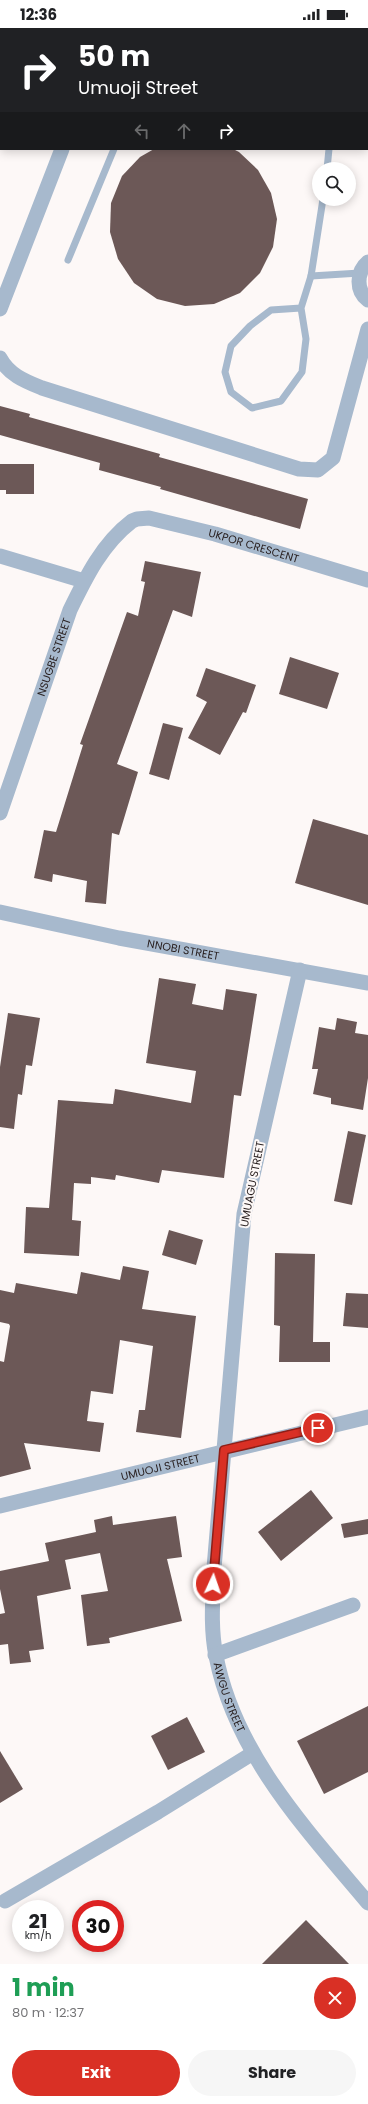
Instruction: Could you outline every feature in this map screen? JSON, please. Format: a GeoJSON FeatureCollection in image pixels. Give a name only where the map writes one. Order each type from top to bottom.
{"type":"FeatureCollection","features":[{"type":"Feature","properties":{"kind":"street"},"geometry":{"type":"LineString","coordinates":[[0,309],[62,150]]}},
{"type":"Feature","properties":{"kind":"street"},"geometry":{"type":"LineString","coordinates":[[364,268],[359,286],[364,298],[368,300]]}},
{"type":"Feature","properties":{"kind":"street"},"geometry":{"type":"LineString","coordinates":[[0,358],[5,368],[23,381],[42,388],[299,469],[318,470],[333,458],[368,329]]}},
{"type":"Feature","properties":{"kind":"street","name":"UKPOR CRESCENT"},"geometry":{"type":"LineString","coordinates":[[137,519],[149,518],[215,534],[368,580]]}},
{"type":"Feature","properties":{"kind":"street","name":"NSUGBE STREET"},"geometry":{"type":"LineString","coordinates":[[0,813],[68,618],[84,581],[102,551],[129,524],[137,519]]}},
{"type":"Feature","properties":{"kind":"street"},"geometry":{"type":"LineString","coordinates":[[0,556],[84,581]]}},
{"type":"Feature","properties":{"kind":"street","name":"NNOBI STREET"},"geometry":{"type":"LineString","coordinates":[[0,912],[120,938],[368,983]]}},
{"type":"Feature","properties":{"kind":"street","name":"UMUAGU STREET"},"geometry":{"type":"LineString","coordinates":[[224,1450],[244,1214],[300,970]]}},
{"type":"Feature","properties":{"kind":"street","name":"UMUOJI STREET"},"geometry":{"type":"LineString","coordinates":[[0,1506],[224,1450],[368,1417]]}},
{"type":"Feature","properties":{"kind":"street","name":"AWGU STREET"},"geometry":{"type":"LineString","coordinates":[[224,1450],[212,1607],[216,1655],[225,1692],[236,1722],[252,1753],[282,1798],[368,1903]]}},
{"type":"Feature","properties":{"kind":"street"},"geometry":{"type":"LineString","coordinates":[[216,1655],[353,1605]]}},
{"type":"Feature","properties":{"kind":"street"},"geometry":{"type":"LineString","coordinates":[[5,1901],[158,1812],[252,1753]]}},
{"type":"Feature","properties":{"kind":"lane"},"geometry":{"type":"LineString","coordinates":[[68,260],[114,150]]}},
{"type":"Feature","properties":{"kind":"lane"},"geometry":{"type":"LineString","coordinates":[[328,162],[330,150]]}},
{"type":"Feature","properties":{"kind":"lane"},"geometry":{"type":"LineString","coordinates":[[301,308],[271,310],[250,326],[232,346],[225,372],[231,392],[252,408],[281,402],[302,372],[306,339],[301,308],[311,276],[322,206]]}},
{"type":"Feature","properties":{"kind":"lane"},"geometry":{"type":"LineString","coordinates":[[311,276],[364,268]]}},
{"type":"Feature","properties":{"kind":"building"},"geometry":{"type":"Polygon","coordinates":[[[152,150],[235,150],[258,170],[271,193],[277,219],[273,247],[260,273],[240,293],[214,304],[185,306],[157,299],[134,283],[118,259],[110,232],[111,203],[122,176],[140,157],[152,150]]]}},
{"type":"Feature","properties":{"kind":"building"},"geometry":{"type":"Polygon","coordinates":[[[0,406],[30,414],[29,417],[160,454],[159,457],[308,499],[300,529],[99,470],[100,463],[0,435],[0,406]]]}},
{"type":"Feature","properties":{"kind":"building"},"geometry":{"type":"Polygon","coordinates":[[[0,464],[34,464],[34,494],[6,494],[6,490],[0,490],[0,464]]]}},
{"type":"Feature","properties":{"kind":"building"},"geometry":{"type":"Polygon","coordinates":[[[145,561],[201,572],[192,617],[173,610],[117,764],[138,772],[119,835],[112,833],[106,904],[85,902],[87,881],[53,874],[52,882],[34,878],[44,830],[56,832],[83,745],[80,744],[127,612],[138,616],[145,582],[141,581],[145,561]]]}},
{"type":"Feature","properties":{"kind":"building"},"geometry":{"type":"Polygon","coordinates":[[[290,657],[339,673],[327,709],[279,694],[290,657]]]}},
{"type":"Feature","properties":{"kind":"building"},"geometry":{"type":"Polygon","coordinates":[[[206,668],[256,685],[246,713],[243,712],[220,755],[188,738],[207,702],[196,696],[206,668]]]}},
{"type":"Feature","properties":{"kind":"building"},"geometry":{"type":"Polygon","coordinates":[[[163,723],[183,728],[169,780],[149,774],[163,723]]]}},
{"type":"Feature","properties":{"kind":"building"},"geometry":{"type":"Polygon","coordinates":[[[313,819],[368,835],[368,905],[295,883],[313,819]]]}},
{"type":"Feature","properties":{"kind":"building"},"geometry":{"type":"Polygon","coordinates":[[[159,978],[196,984],[192,1004],[223,1010],[226,989],[257,994],[241,1096],[234,1095],[224,1178],[162,1170],[159,1183],[116,1175],[115,1180],[91,1177],[91,1184],[74,1183],[72,1220],[81,1221],[79,1256],[24,1253],[26,1207],[49,1208],[58,1100],[113,1104],[115,1089],[191,1103],[196,1071],[146,1063],[159,978]]]}},
{"type":"Feature","properties":{"kind":"building"},"geometry":{"type":"Polygon","coordinates":[[[8,1013],[40,1018],[32,1066],[26,1065],[22,1095],[18,1094],[14,1129],[0,1127],[0,1067],[8,1013]]]}},
{"type":"Feature","properties":{"kind":"building"},"geometry":{"type":"Polygon","coordinates":[[[337,1018],[357,1022],[355,1033],[368,1035],[368,1078],[363,1110],[331,1104],[331,1098],[313,1094],[318,1069],[312,1069],[319,1027],[335,1030],[337,1018]]]}},
{"type":"Feature","properties":{"kind":"building"},"geometry":{"type":"Polygon","coordinates":[[[348,1131],[366,1135],[352,1205],[334,1201],[348,1131]]]}},
{"type":"Feature","properties":{"kind":"building"},"geometry":{"type":"Polygon","coordinates":[[[169,1230],[203,1240],[196,1265],[162,1255],[169,1230]]]}},
{"type":"Feature","properties":{"kind":"building"},"geometry":{"type":"Polygon","coordinates":[[[275,1253],[315,1254],[313,1342],[330,1342],[330,1362],[279,1362],[280,1326],[274,1325],[275,1253]]]}},
{"type":"Feature","properties":{"kind":"building"},"geometry":{"type":"Polygon","coordinates":[[[123,1266],[149,1271],[142,1309],[196,1316],[181,1438],[136,1432],[139,1410],[145,1410],[153,1346],[120,1340],[113,1394],[91,1391],[87,1421],[104,1423],[100,1452],[24,1443],[31,1469],[0,1477],[0,1361],[4,1362],[10,1326],[9,1324],[0,1322],[0,1290],[14,1293],[16,1283],[77,1294],[81,1272],[120,1280],[123,1266]]]}},
{"type":"Feature","properties":{"kind":"building"},"geometry":{"type":"Polygon","coordinates":[[[346,1293],[368,1294],[368,1328],[343,1326],[346,1293]]]}},
{"type":"Feature","properties":{"kind":"building"},"geometry":{"type":"Polygon","coordinates":[[[311,1490],[333,1518],[281,1561],[258,1532],[311,1490]]]}},
{"type":"Feature","properties":{"kind":"building"},"geometry":{"type":"Polygon","coordinates":[[[112,1516],[113,1525],[176,1516],[182,1557],[167,1559],[182,1621],[109,1638],[110,1643],[87,1646],[81,1595],[108,1591],[100,1553],[65,1560],[71,1589],[37,1596],[44,1649],[29,1651],[31,1662],[10,1664],[8,1644],[0,1645],[0,1614],[5,1613],[0,1589],[0,1571],[49,1561],[45,1543],[96,1532],[94,1520],[112,1516]]]}},
{"type":"Feature","properties":{"kind":"building"},"geometry":{"type":"Polygon","coordinates":[[[368,1519],[368,1534],[344,1538],[341,1524],[368,1519]]]}},
{"type":"Feature","properties":{"kind":"building"},"geometry":{"type":"Polygon","coordinates":[[[368,1706],[368,1772],[324,1794],[297,1741],[368,1706]]]}},
{"type":"Feature","properties":{"kind":"building"},"geometry":{"type":"Polygon","coordinates":[[[187,1717],[205,1752],[168,1770],[151,1736],[187,1717]]]}},
{"type":"Feature","properties":{"kind":"building"},"geometry":{"type":"Polygon","coordinates":[[[0,1751],[23,1789],[0,1803],[0,1751]]]}},
{"type":"Feature","properties":{"kind":"building"},"geometry":{"type":"Polygon","coordinates":[[[306,1920],[349,1964],[262,1964],[306,1920]]]}},
{"type":"Feature","properties":{"kind":"route"},"geometry":{"type":"LineString","coordinates":[[213,1584],[224,1450],[318,1428]]}}]}
